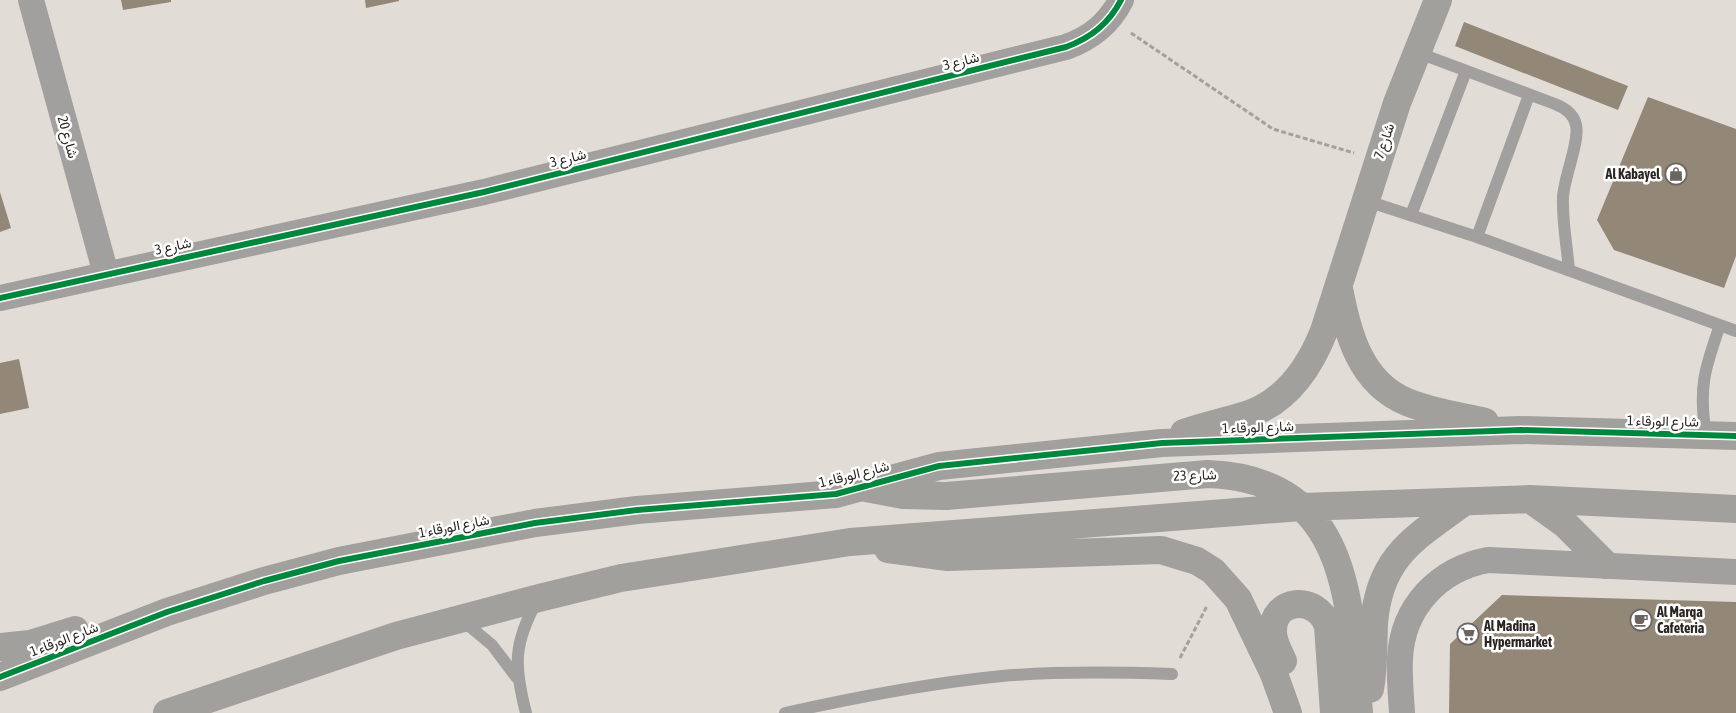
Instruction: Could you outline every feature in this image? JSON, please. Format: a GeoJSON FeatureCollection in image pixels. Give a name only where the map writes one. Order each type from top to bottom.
{"type":"FeatureCollection","features":[{"type":"Feature","properties":{"kind":"street","name":"شارع 20"},"geometry":{"type":"LineString","coordinates":[[31,0],[106,274]]}},
{"type":"Feature","properties":{"kind":"street","name":"شارع 7"},"geometry":{"type":"LineString","coordinates":[[1162,443],[1200,428],[1244,416],[1274,402],[1299,378],[1318,347],[1339,286],[1364,200],[1416,52],[1438,0]]}},
{"type":"Feature","properties":{"kind":"street","name":"شارع 3"},"geometry":{"type":"LineString","coordinates":[[0,298],[484,192],[1039,54],[1078,43],[1090,36],[1111,6]]}},
{"type":"Feature","properties":{"kind":"street","name":"شارع 7"},"geometry":{"type":"LineString","coordinates":[[1339,286],[1349,334],[1356,351],[1366,366],[1390,393],[1406,402],[1521,430]]}},
{"type":"Feature","properties":{"kind":"street","name":"شارع الورقاء 1"},"geometry":{"type":"LineString","coordinates":[[0,677],[167,612],[264,581],[339,561],[535,523],[637,510],[808,497],[862,488],[895,476],[939,466],[1162,443],[1521,430],[1736,436]]}},
{"type":"Feature","properties":{"kind":"street","name":"شارع 23"},"geometry":{"type":"LineString","coordinates":[[862,488],[903,495],[946,496],[1186,474],[1224,474],[1253,479],[1274,488],[1302,507],[1322,532],[1332,549],[1347,593],[1359,713]]}},
{"type":"Feature","properties":{"kind":"street"},"geometry":{"type":"LineString","coordinates":[[1530,499],[1566,525],[1606,565]]}},
{"type":"Feature","properties":{"kind":"street"},"geometry":{"type":"LineString","coordinates":[[167,713],[318,661],[460,618],[539,598],[621,578],[850,542],[1302,507],[1530,499],[1736,509]]}},
{"type":"Feature","properties":{"kind":"street"},"geometry":{"type":"LineString","coordinates":[[1366,713],[1372,679],[1376,608],[1386,576],[1399,555],[1416,536],[1464,502]]}},
{"type":"Feature","properties":{"kind":"street"},"geometry":{"type":"LineString","coordinates":[[850,542],[922,555],[948,557],[1161,550],[1197,561],[1227,584],[1248,616],[1274,674],[1288,713]]}},
{"type":"Feature","properties":{"kind":"street"},"geometry":{"type":"LineString","coordinates":[[1402,713],[1400,658],[1406,627],[1421,599],[1443,576],[1472,563],[1488,560],[1736,572]]}},
{"type":"Feature","properties":{"kind":"street"},"geometry":{"type":"LineString","coordinates":[[1304,713],[1273,634],[1277,617],[1289,606],[1297,603],[1313,606],[1325,618],[1328,626],[1334,713]]}},
{"type":"Feature","properties":{"kind":"street"},"geometry":{"type":"LineString","coordinates":[[0,647],[30,644],[94,625],[167,612]]}},
{"type":"Feature","properties":{"kind":"lane"},"geometry":{"type":"LineString","coordinates":[[1416,52],[1563,107],[1569,112],[1576,126],[1577,134],[1563,197],[1569,270]]}},
{"type":"Feature","properties":{"kind":"lane"},"geometry":{"type":"LineString","coordinates":[[1411,216],[1466,71]]}},
{"type":"Feature","properties":{"kind":"lane"},"geometry":{"type":"LineString","coordinates":[[1477,237],[1529,95]]}},
{"type":"Feature","properties":{"kind":"lane"},"geometry":{"type":"LineString","coordinates":[[1364,200],[1477,237],[1736,331]]}},
{"type":"Feature","properties":{"kind":"lane"},"geometry":{"type":"LineString","coordinates":[[1706,434],[1702,412],[1703,376],[1720,325]]}},
{"type":"Feature","properties":{"kind":"lane"},"geometry":{"type":"LineString","coordinates":[[526,713],[517,678],[517,657],[521,636],[528,616],[539,598]]}},
{"type":"Feature","properties":{"kind":"lane"},"geometry":{"type":"LineString","coordinates":[[460,618],[492,645],[517,678]]}},
{"type":"Feature","properties":{"kind":"lane"},"geometry":{"type":"LineString","coordinates":[[785,713],[891,691],[1003,676],[1115,672],[1172,674]]}},
{"type":"Feature","properties":{"kind":"path"},"geometry":{"type":"LineString","coordinates":[[1111,6],[1273,129],[1378,160]]}},
{"type":"Feature","properties":{"kind":"path"},"geometry":{"type":"LineString","coordinates":[[1172,674],[1203,611],[1227,584]]}},
{"type":"Feature","properties":{"kind":"building"},"geometry":{"type":"Polygon","coordinates":[[[121,0],[171,0],[171,2],[123,10],[121,0]]]}},
{"type":"Feature","properties":{"kind":"building"},"geometry":{"type":"Polygon","coordinates":[[[365,0],[399,0],[399,1],[366,8],[365,0]]]}},
{"type":"Feature","properties":{"kind":"building"},"geometry":{"type":"Polygon","coordinates":[[[1464,22],[1628,86],[1618,110],[1455,46],[1464,22]]]}},
{"type":"Feature","properties":{"kind":"building","name":"Al Kabayel"},"geometry":{"type":"Polygon","coordinates":[[[1648,97],[1736,129],[1736,256],[1724,288],[1614,250],[1597,220],[1648,97]]]}},
{"type":"Feature","properties":{"kind":"building"},"geometry":{"type":"Polygon","coordinates":[[[0,192],[11,228],[0,232],[0,192]]]}},
{"type":"Feature","properties":{"kind":"building"},"geometry":{"type":"Polygon","coordinates":[[[19,359],[29,408],[0,414],[0,363],[19,359]]]}},
{"type":"Feature","properties":{"kind":"building"},"geometry":{"type":"Polygon","coordinates":[[[1502,595],[1736,602],[1736,713],[1449,713],[1450,644],[1502,595]]]}},
{"type":"Feature","properties":{"kind":"cycle path"},"geometry":{"type":"LineString","coordinates":[[0,298],[484,192],[1066,47],[1091,35],[1105,23],[1121,0]]}},
{"type":"Feature","properties":{"kind":"cycle path"},"geometry":{"type":"LineString","coordinates":[[0,677],[167,612],[264,581],[339,561],[535,523],[637,510],[836,494],[939,466],[1162,443],[1521,430],[1736,436]]}},
{"type":"Feature","properties":{"kind":"place","name":"Al Kabayel"},"geometry":{"type":"Point","coordinates":[1676,174]}},
{"type":"Feature","properties":{"kind":"place","name":"Al Marqa Cafeteria"},"geometry":{"type":"Point","coordinates":[1641,620]}},
{"type":"Feature","properties":{"kind":"place","name":"Al Madina Hypermarket"},"geometry":{"type":"Point","coordinates":[1468,634]}}]}
